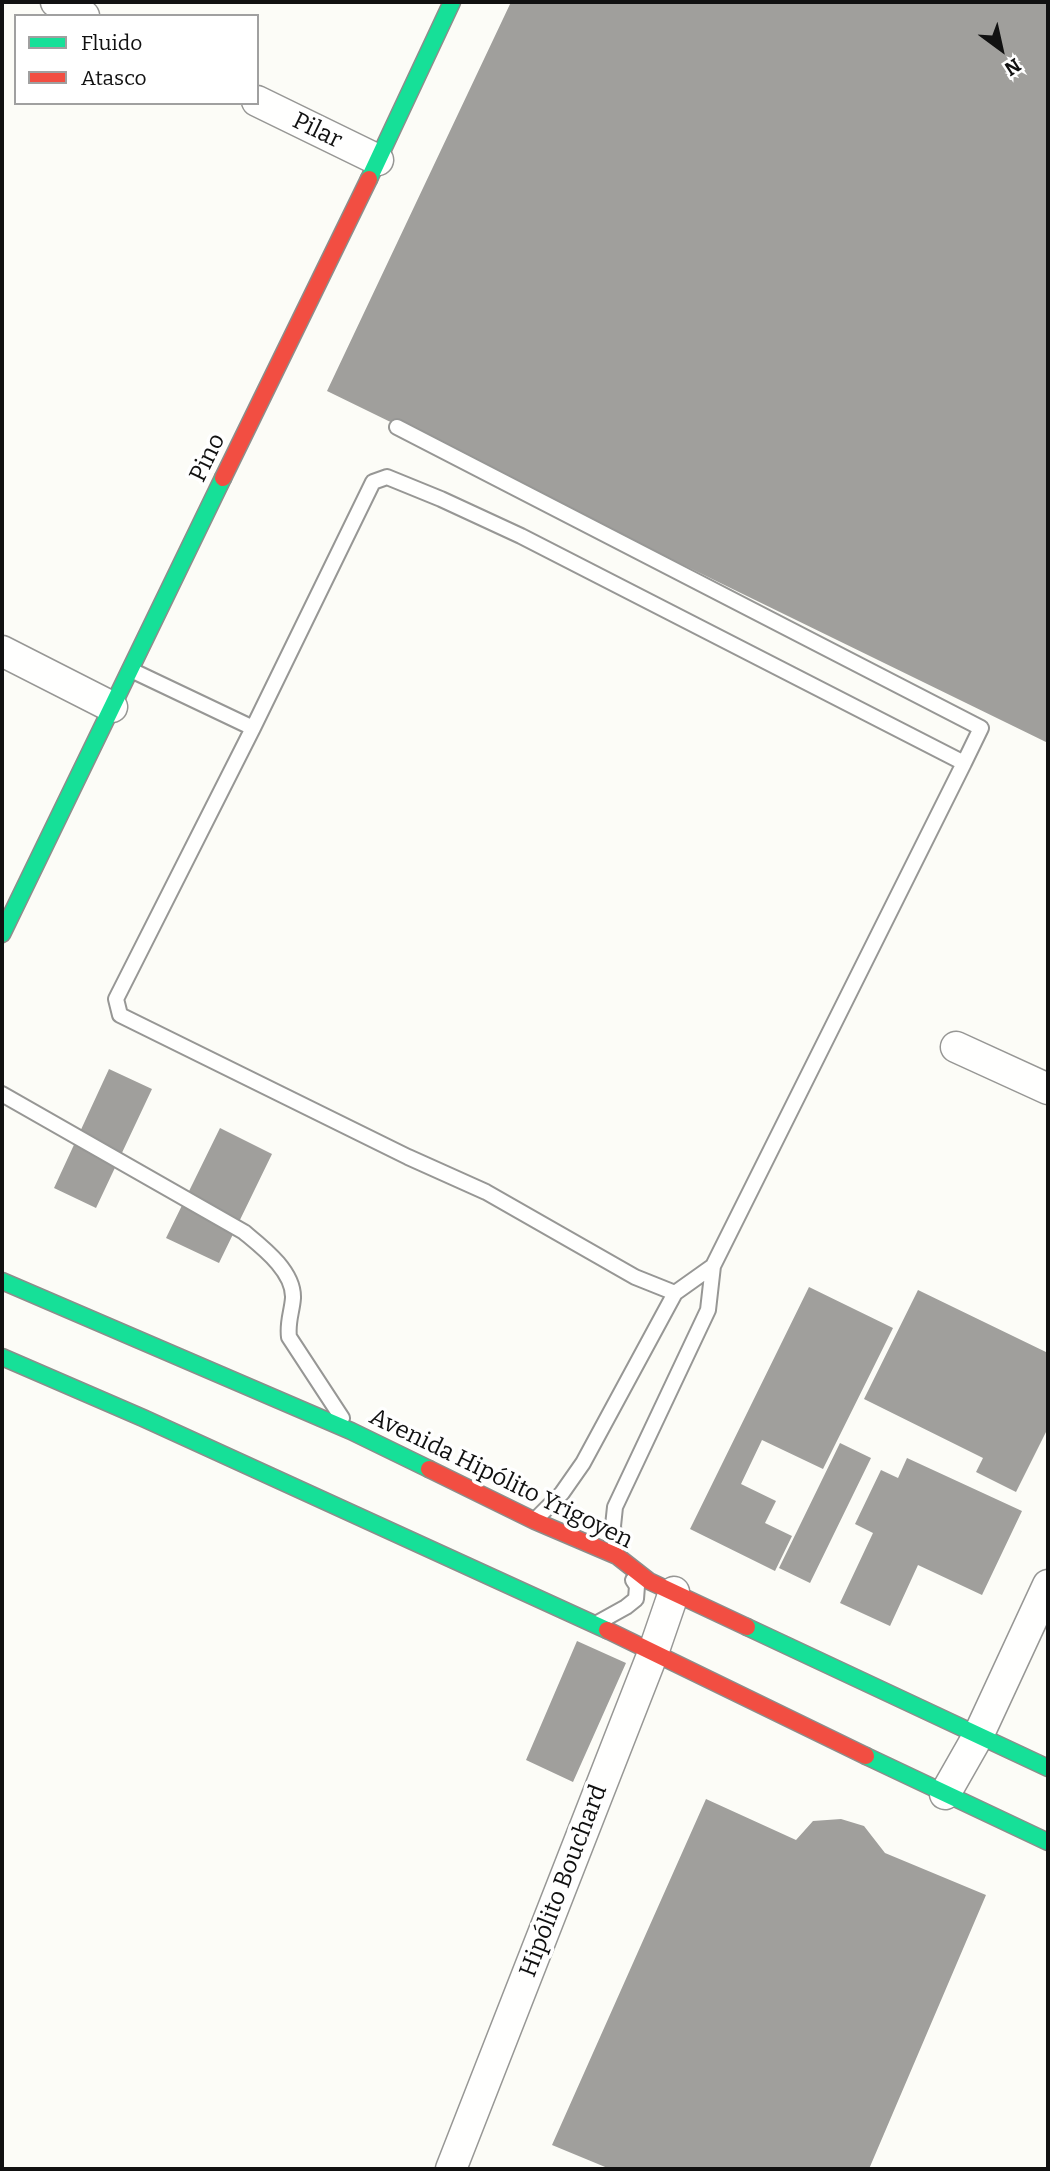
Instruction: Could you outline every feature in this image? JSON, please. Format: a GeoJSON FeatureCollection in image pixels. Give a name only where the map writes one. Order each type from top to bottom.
{"type":"FeatureCollection","features":[{"type":"Feature","properties":{"kind":"main road","name":"Pino"},"geometry":{"type":"LineString","coordinates":[[2,934],[452,2]]}},
{"type":"Feature","properties":{"kind":"main road","name":"Avenida Hipólito Yrigoyen"},"geometry":{"type":"LineString","coordinates":[[2,1281],[351,1431],[535,1521],[617,1556],[649,1581],[1048,1769]]}},
{"type":"Feature","properties":{"kind":"main road"},"geometry":{"type":"LineString","coordinates":[[2,1357],[156,1423],[595,1624],[1048,1842]]}},
{"type":"Feature","properties":{"kind":"street"},"geometry":{"type":"LineString","coordinates":[[56,2],[80,14]]}},
{"type":"Feature","properties":{"kind":"street","name":"Pilar"},"geometry":{"type":"LineString","coordinates":[[259,102],[378,160]]}},
{"type":"Feature","properties":{"kind":"street"},"geometry":{"type":"LineString","coordinates":[[2,651],[112,706]]}},
{"type":"Feature","properties":{"kind":"street"},"geometry":{"type":"LineString","coordinates":[[956,1047],[1048,1089]]}},
{"type":"Feature","properties":{"kind":"street"},"geometry":{"type":"LineString","coordinates":[[945,1794],[978,1736],[1048,1585]]}},
{"type":"Feature","properties":{"kind":"street","name":"Hipólito Bouchard"},"geometry":{"type":"LineString","coordinates":[[451,2169],[653,1653],[674,1592]]}},
{"type":"Feature","properties":{"kind":"lane"},"geometry":{"type":"LineString","coordinates":[[397,427],[981,728],[713,1266],[708,1310],[615,1507],[612,1526],[617,1556],[637,1586],[636,1599],[595,1624]]}},
{"type":"Feature","properties":{"kind":"lane"},"geometry":{"type":"LineString","coordinates":[[675,1293],[635,1277],[486,1192],[408,1157],[120,1015],[116,999],[373,482],[387,477],[521,536],[964,763]]}},
{"type":"Feature","properties":{"kind":"lane"},"geometry":{"type":"LineString","coordinates":[[130,670],[253,728]]}},
{"type":"Feature","properties":{"kind":"lane"},"geometry":{"type":"LineString","coordinates":[[2,1094],[244,1232],[273,1256],[284,1271],[293,1294],[287,1323],[289,1337],[351,1431]]}},
{"type":"Feature","properties":{"kind":"lane"},"geometry":{"type":"LineString","coordinates":[[535,1521],[562,1493],[583,1464],[675,1293],[713,1266]]}},
{"type":"Feature","properties":{"kind":"building"},"geometry":{"type":"Polygon","coordinates":[[[511,2],[1048,2],[1048,743],[327,391],[511,2]]]}},
{"type":"Feature","properties":{"kind":"building"},"geometry":{"type":"Polygon","coordinates":[[[109,1069],[152,1089],[96,1208],[54,1188],[109,1069]]]}},
{"type":"Feature","properties":{"kind":"building"},"geometry":{"type":"Polygon","coordinates":[[[220,1128],[272,1154],[219,1263],[166,1238],[220,1128]]]}},
{"type":"Feature","properties":{"kind":"building"},"geometry":{"type":"Polygon","coordinates":[[[809,1287],[893,1328],[823,1469],[762,1440],[741,1484],[776,1501],[765,1523],[792,1536],[775,1571],[690,1529],[809,1287]]]}},
{"type":"Feature","properties":{"kind":"building"},"geometry":{"type":"Polygon","coordinates":[[[918,1290],[1048,1353],[1048,1428],[1016,1492],[976,1472],[983,1458],[864,1399],[918,1290]]]}},
{"type":"Feature","properties":{"kind":"building"},"geometry":{"type":"Polygon","coordinates":[[[840,1443],[871,1458],[810,1583],[779,1568],[840,1443]]]}},
{"type":"Feature","properties":{"kind":"building"},"geometry":{"type":"Polygon","coordinates":[[[907,1458],[1022,1511],[982,1595],[918,1565],[890,1626],[840,1603],[873,1533],[855,1524],[881,1470],[898,1478],[907,1458]]]}},
{"type":"Feature","properties":{"kind":"building"},"geometry":{"type":"Polygon","coordinates":[[[577,1641],[626,1663],[573,1782],[526,1760],[577,1641]]]}},
{"type":"Feature","properties":{"kind":"building"},"geometry":{"type":"Polygon","coordinates":[[[706,1799],[796,1840],[813,1821],[841,1819],[864,1826],[885,1853],[986,1895],[869,2169],[610,2169],[552,2145],[706,1799]]]}},
{"type":"Feature","properties":{"kind":"traffic: fast"},"geometry":{"type":"LineString","coordinates":[[369,179],[452,2]]}},
{"type":"Feature","properties":{"kind":"traffic: fast"},"geometry":{"type":"LineString","coordinates":[[2,934],[223,478]]}},
{"type":"Feature","properties":{"kind":"traffic: fast"},"geometry":{"type":"LineString","coordinates":[[2,1281],[351,1431],[429,1469]]}},
{"type":"Feature","properties":{"kind":"traffic: fast"},"geometry":{"type":"LineString","coordinates":[[2,1357],[143,1418],[607,1630]]}},
{"type":"Feature","properties":{"kind":"traffic: fast"},"geometry":{"type":"LineString","coordinates":[[747,1627],[1048,1768]]}},
{"type":"Feature","properties":{"kind":"traffic: fast"},"geometry":{"type":"LineString","coordinates":[[866,1756],[1048,1842]]}},
{"type":"Feature","properties":{"kind":"traffic: jam"},"geometry":{"type":"LineString","coordinates":[[223,478],[369,179]]}},
{"type":"Feature","properties":{"kind":"traffic: jam"},"geometry":{"type":"LineString","coordinates":[[429,1469],[535,1521],[617,1556],[649,1581],[747,1627]]}},
{"type":"Feature","properties":{"kind":"traffic: jam"},"geometry":{"type":"LineString","coordinates":[[607,1630],[866,1756]]}}]}
